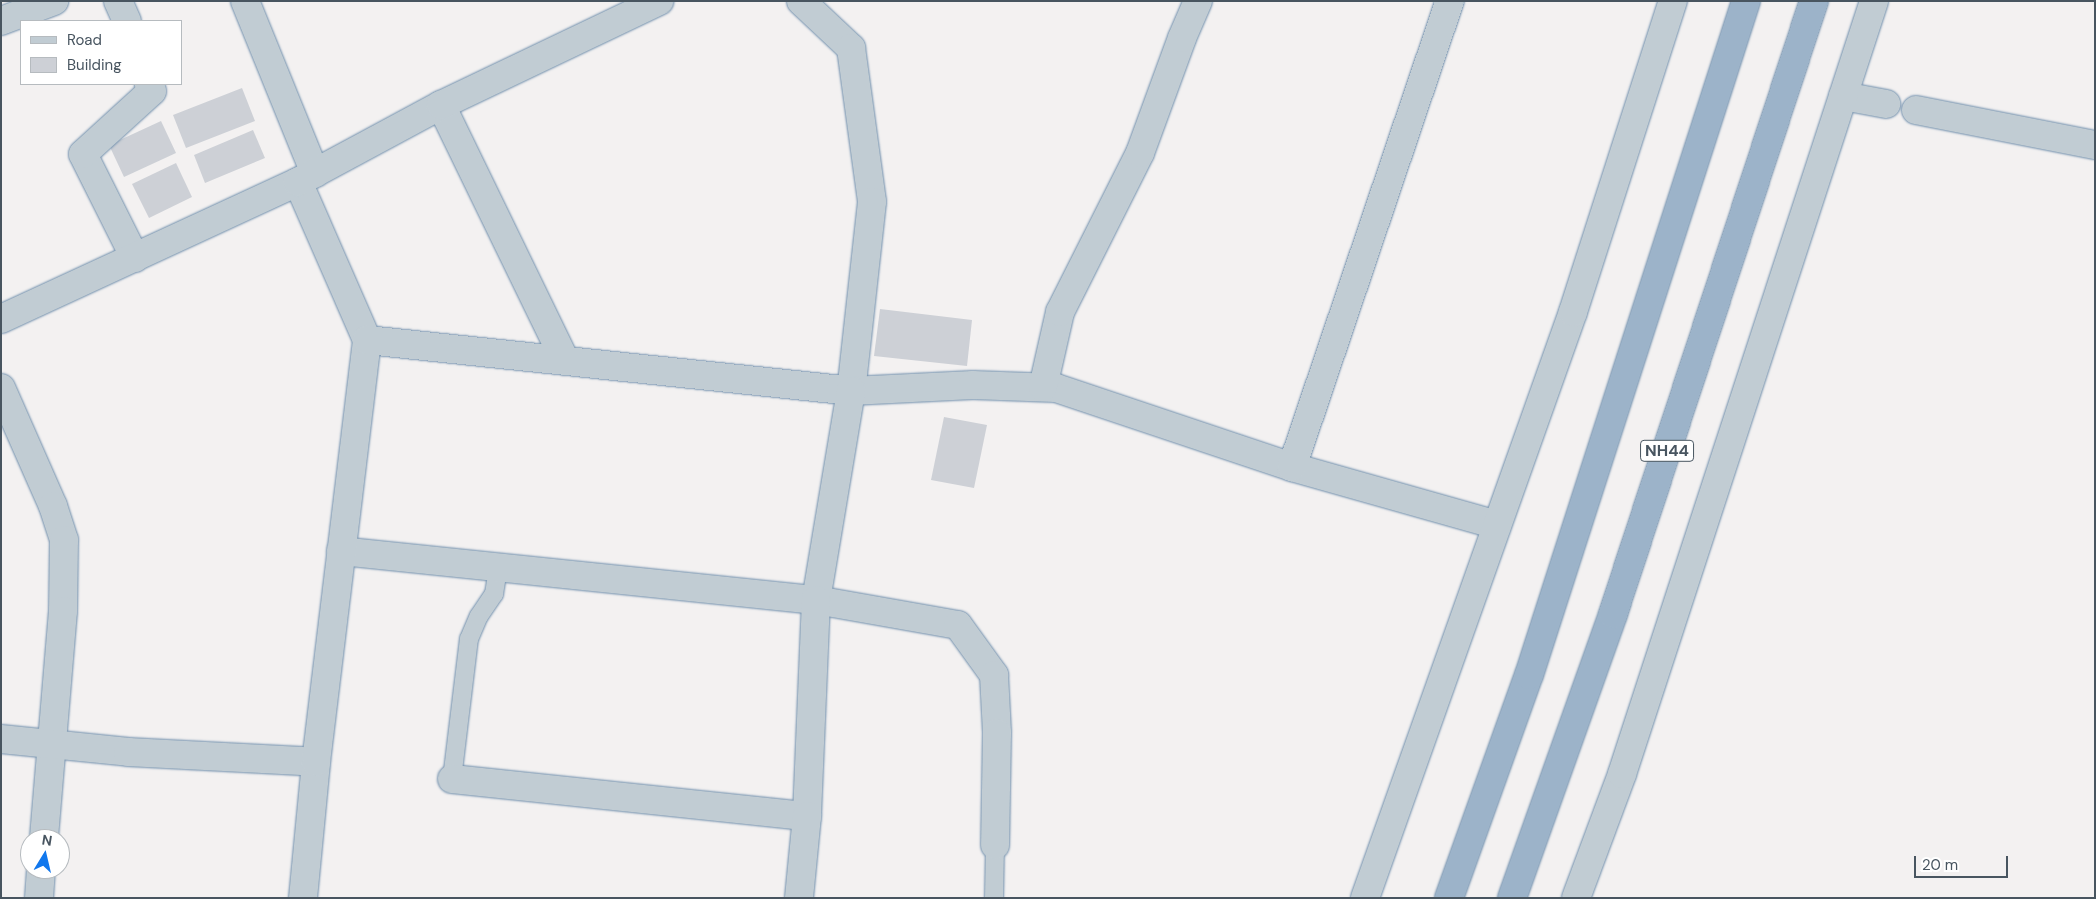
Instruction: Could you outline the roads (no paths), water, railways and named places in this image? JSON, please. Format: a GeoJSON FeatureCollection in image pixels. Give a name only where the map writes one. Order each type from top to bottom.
{"type":"FeatureCollection","features":[{"type":"Feature","properties":{"kind":"highway"},"geometry":{"type":"LineString","coordinates":[[1449,898],[1529,675],[1746,1]]}},
{"type":"Feature","properties":{"kind":"highway","name":"NH44"},"geometry":{"type":"LineString","coordinates":[[1512,898],[1613,614],[1814,1]]}},
{"type":"Feature","properties":{"kind":"street"},"geometry":{"type":"LineString","coordinates":[[1,21],[54,1]]}},
{"type":"Feature","properties":{"kind":"street"},"geometry":{"type":"LineString","coordinates":[[118,1],[127,20]]}},
{"type":"Feature","properties":{"kind":"street"},"geometry":{"type":"LineString","coordinates":[[245,1],[306,178],[367,340],[316,762],[303,898]]}},
{"type":"Feature","properties":{"kind":"street"},"geometry":{"type":"LineString","coordinates":[[1,319],[306,178],[441,105],[659,1]]}},
{"type":"Feature","properties":{"kind":"street"},"geometry":{"type":"LineString","coordinates":[[798,898],[807,816],[816,600],[851,390],[872,202],[852,48],[801,1]]}},
{"type":"Feature","properties":{"kind":"street"},"geometry":{"type":"LineString","coordinates":[[1043,387],[1060,312],[1140,153],[1182,38],[1198,1]]}},
{"type":"Feature","properties":{"kind":"street"},"geometry":{"type":"LineString","coordinates":[[1292,467],[1450,1]]}},
{"type":"Feature","properties":{"kind":"street"},"geometry":{"type":"LineString","coordinates":[[1365,898],[1573,312],[1673,1]]}},
{"type":"Feature","properties":{"kind":"street"},"geometry":{"type":"LineString","coordinates":[[1576,898],[1622,774],[1874,1]]}},
{"type":"Feature","properties":{"kind":"street"},"geometry":{"type":"LineString","coordinates":[[135,258],[83,154],[152,91],[150,85]]}},
{"type":"Feature","properties":{"kind":"street"},"geometry":{"type":"LineString","coordinates":[[1843,96],[1886,104]]}},
{"type":"Feature","properties":{"kind":"street"},"geometry":{"type":"LineString","coordinates":[[441,105],[565,360]]}},
{"type":"Feature","properties":{"kind":"street"},"geometry":{"type":"LineString","coordinates":[[1916,110],[2095,145]]}},
{"type":"Feature","properties":{"kind":"street"},"geometry":{"type":"LineString","coordinates":[[367,340],[851,390],[973,385],[1056,388],[1292,467],[1497,525]]}},
{"type":"Feature","properties":{"kind":"street"},"geometry":{"type":"LineString","coordinates":[[1,388],[53,506],[64,540],[63,611],[45,829]]}},
{"type":"Feature","properties":{"kind":"street"},"geometry":{"type":"LineString","coordinates":[[341,552],[816,600],[958,625],[994,675],[997,733],[995,846]]}},
{"type":"Feature","properties":{"kind":"street"},"geometry":{"type":"LineString","coordinates":[[1,740],[128,752],[316,762]]}},
{"type":"Feature","properties":{"kind":"street"},"geometry":{"type":"LineString","coordinates":[[452,780],[807,816]]}},
{"type":"Feature","properties":{"kind":"street"},"geometry":{"type":"LineString","coordinates":[[39,898],[40,879]]}},
{"type":"Feature","properties":{"kind":"lane"},"geometry":{"type":"LineString","coordinates":[[452,780],[469,639],[479,616],[494,594],[498,568]]}},
{"type":"Feature","properties":{"kind":"lane"},"geometry":{"type":"LineString","coordinates":[[994,898],[995,846]]}}]}
